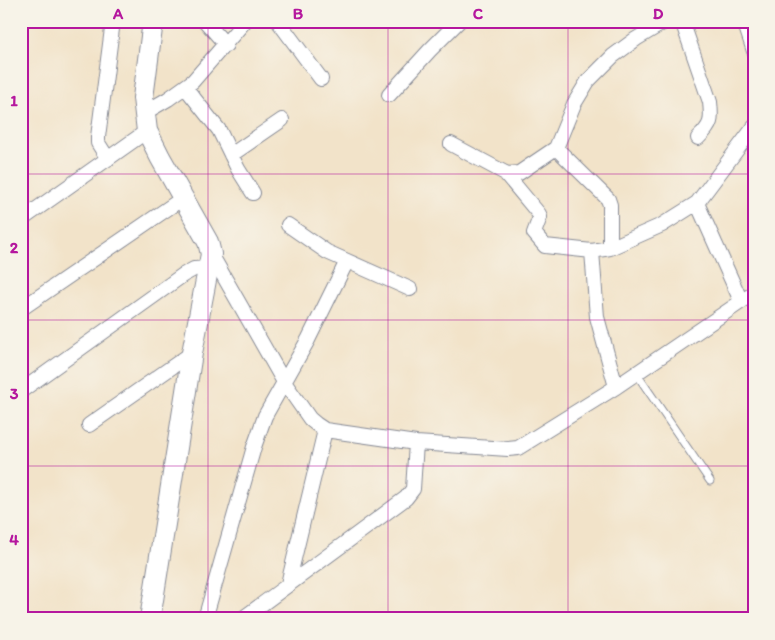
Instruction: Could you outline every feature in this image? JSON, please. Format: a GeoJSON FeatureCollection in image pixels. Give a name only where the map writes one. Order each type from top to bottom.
{"type":"FeatureCollection","features":[{"type":"Feature","properties":{"kind":"street"},"geometry":{"type":"LineString","coordinates":[[108,159],[98,143],[98,137],[113,21]]}},
{"type":"Feature","properties":{"kind":"street"},"geometry":{"type":"LineString","coordinates":[[150,619],[192,353],[210,261],[208,242],[183,198],[145,122],[144,80],[153,21]]}},
{"type":"Feature","properties":{"kind":"street"},"geometry":{"type":"LineString","coordinates":[[205,21],[226,45]]}},
{"type":"Feature","properties":{"kind":"street"},"geometry":{"type":"LineString","coordinates":[[21,220],[108,159],[168,100],[193,81],[245,21]]}},
{"type":"Feature","properties":{"kind":"street"},"geometry":{"type":"LineString","coordinates":[[278,21],[321,79]]}},
{"type":"Feature","properties":{"kind":"street"},"geometry":{"type":"LineString","coordinates":[[389,95],[459,21]]}},
{"type":"Feature","properties":{"kind":"street"},"geometry":{"type":"LineString","coordinates":[[451,144],[505,173],[511,175],[518,173],[556,148],[574,104],[588,81],[613,56],[636,39],[666,21]]}},
{"type":"Feature","properties":{"kind":"street"},"geometry":{"type":"LineString","coordinates":[[682,21],[710,102],[711,117],[709,128],[698,138]]}},
{"type":"Feature","properties":{"kind":"street"},"geometry":{"type":"LineString","coordinates":[[744,21],[754,51]]}},
{"type":"Feature","properties":{"kind":"street"},"geometry":{"type":"LineString","coordinates":[[185,87],[212,121],[253,192]]}},
{"type":"Feature","properties":{"kind":"street"},"geometry":{"type":"LineString","coordinates":[[231,155],[282,120]]}},
{"type":"Feature","properties":{"kind":"street"},"geometry":{"type":"LineString","coordinates":[[505,173],[540,215],[534,233],[545,246],[592,251],[610,248],[662,225],[697,203],[754,127]]}},
{"type":"Feature","properties":{"kind":"street"},"geometry":{"type":"LineString","coordinates":[[556,148],[608,199],[610,205],[610,248]]}},
{"type":"Feature","properties":{"kind":"street"},"geometry":{"type":"LineString","coordinates":[[21,309],[183,198]]}},
{"type":"Feature","properties":{"kind":"street"},"geometry":{"type":"LineString","coordinates":[[697,203],[741,301]]}},
{"type":"Feature","properties":{"kind":"street"},"geometry":{"type":"LineString","coordinates":[[288,225],[327,252],[410,289]]}},
{"type":"Feature","properties":{"kind":"street"},"geometry":{"type":"LineString","coordinates":[[592,251],[597,317],[616,387]]}},
{"type":"Feature","properties":{"kind":"street"},"geometry":{"type":"LineString","coordinates":[[210,261],[284,382],[310,419],[325,430],[416,443],[508,449],[518,448],[616,387],[754,293]]}},
{"type":"Feature","properties":{"kind":"street"},"geometry":{"type":"LineString","coordinates":[[21,390],[183,275],[210,261]]}},
{"type":"Feature","properties":{"kind":"street"},"geometry":{"type":"LineString","coordinates":[[204,619],[254,446],[265,416],[312,334],[347,261]]}},
{"type":"Feature","properties":{"kind":"street"},"geometry":{"type":"LineString","coordinates":[[89,425],[192,353]]}},
{"type":"Feature","properties":{"kind":"street"},"geometry":{"type":"LineString","coordinates":[[288,584],[325,430]]}},
{"type":"Feature","properties":{"kind":"street"},"geometry":{"type":"LineString","coordinates":[[242,619],[406,498],[413,489],[416,443]]}},
{"type":"Feature","properties":{"kind":"lane"},"geometry":{"type":"LineString","coordinates":[[636,373],[710,481]]}}]}
